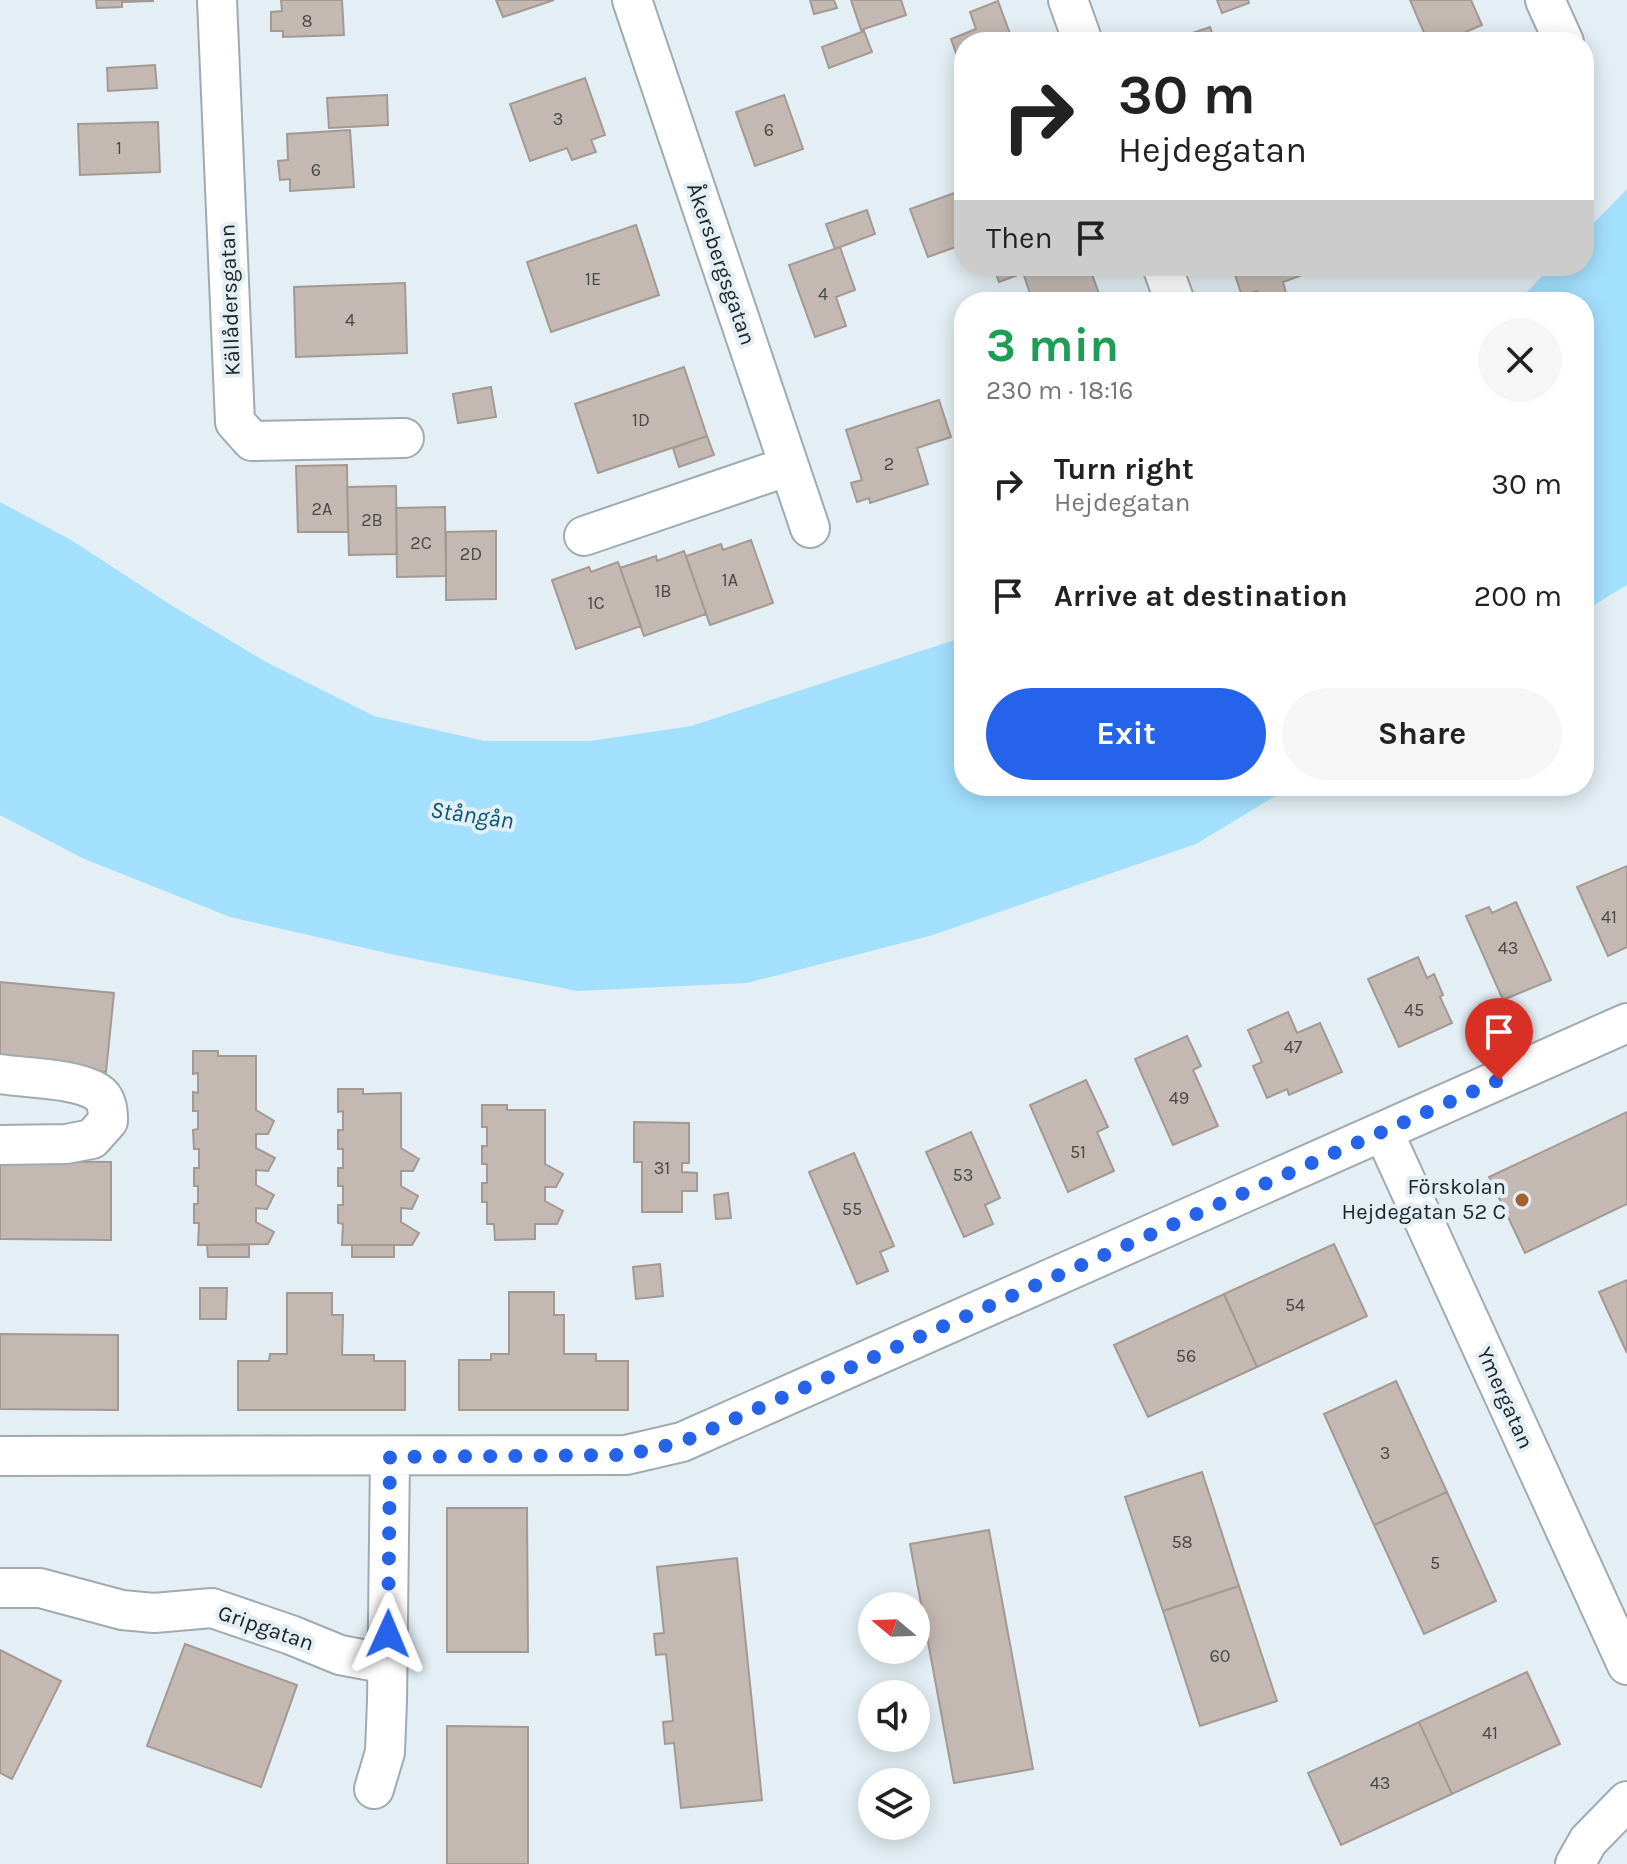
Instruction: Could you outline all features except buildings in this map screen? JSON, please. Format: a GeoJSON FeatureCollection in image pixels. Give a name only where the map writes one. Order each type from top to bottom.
{"type":"FeatureCollection","features":[{"type":"Feature","properties":{"kind":"street","name":"Källådersgatan"},"geometry":{"type":"LineString","coordinates":[[217,0],[235,422],[252,441],[404,438]]}},
{"type":"Feature","properties":{"kind":"street","name":"Åkersbergsgatan"},"geometry":{"type":"LineString","coordinates":[[632,0],[810,528]]}},
{"type":"Feature","properties":{"kind":"street"},"geometry":{"type":"LineString","coordinates":[[1068,0],[1079,32]]}},
{"type":"Feature","properties":{"kind":"street"},"geometry":{"type":"LineString","coordinates":[[1545,0],[1559,32]]}},
{"type":"Feature","properties":{"kind":"street"},"geometry":{"type":"LineString","coordinates":[[584,536],[789,466]]}},
{"type":"Feature","properties":{"kind":"street"},"geometry":{"type":"LineString","coordinates":[[0,1456],[626,1455],[682,1442],[1627,1023]]}},
{"type":"Feature","properties":{"kind":"street"},"geometry":{"type":"LineString","coordinates":[[0,1074],[71,1084],[98,1092],[108,1106],[108,1121],[92,1139],[66,1144],[0,1145]]}},
{"type":"Feature","properties":{"kind":"street","name":"Ymergatan"},"geometry":{"type":"LineString","coordinates":[[1383,1131],[1627,1665]]}},
{"type":"Feature","properties":{"kind":"street"},"geometry":{"type":"LineString","coordinates":[[374,1789],[385,1752],[390,1457]]}},
{"type":"Feature","properties":{"kind":"street","name":"Gripgatan"},"geometry":{"type":"LineString","coordinates":[[0,1588],[40,1588],[122,1610],[154,1613],[212,1608],[340,1655],[388,1664]]}},
{"type":"Feature","properties":{"kind":"street"},"geometry":{"type":"LineString","coordinates":[[1575,1864],[1588,1841],[1627,1801]]}},
{"type":"Feature","properties":{"kind":"water"},"geometry":{"type":"Polygon","coordinates":[[[1627,189],[1627,585],[1594,605],[1594,292],[1527,292],[1542,276],[1594,276],[1594,223],[1627,189]]]}},
{"type":"Feature","properties":{"kind":"water","name":"Stångån"},"geometry":{"type":"Polygon","coordinates":[[[0,502],[71,540],[266,662],[374,716],[485,741],[590,741],[691,726],[954,640],[954,796],[1275,796],[1196,844],[933,935],[747,983],[577,991],[395,955],[230,917],[82,858],[0,815],[0,502]]]}},
{"type":"Feature","properties":{"kind":"place","name":"Förskolan Hejdegatan 52 C"},"geometry":{"type":"Point","coordinates":[1522,1200]}},
{"type":"Feature","properties":{"kind":"route"},"geometry":{"type":"LineString","coordinates":[[388,1634],[390,1457],[626,1455],[682,1442],[1499,1080]]}}]}
